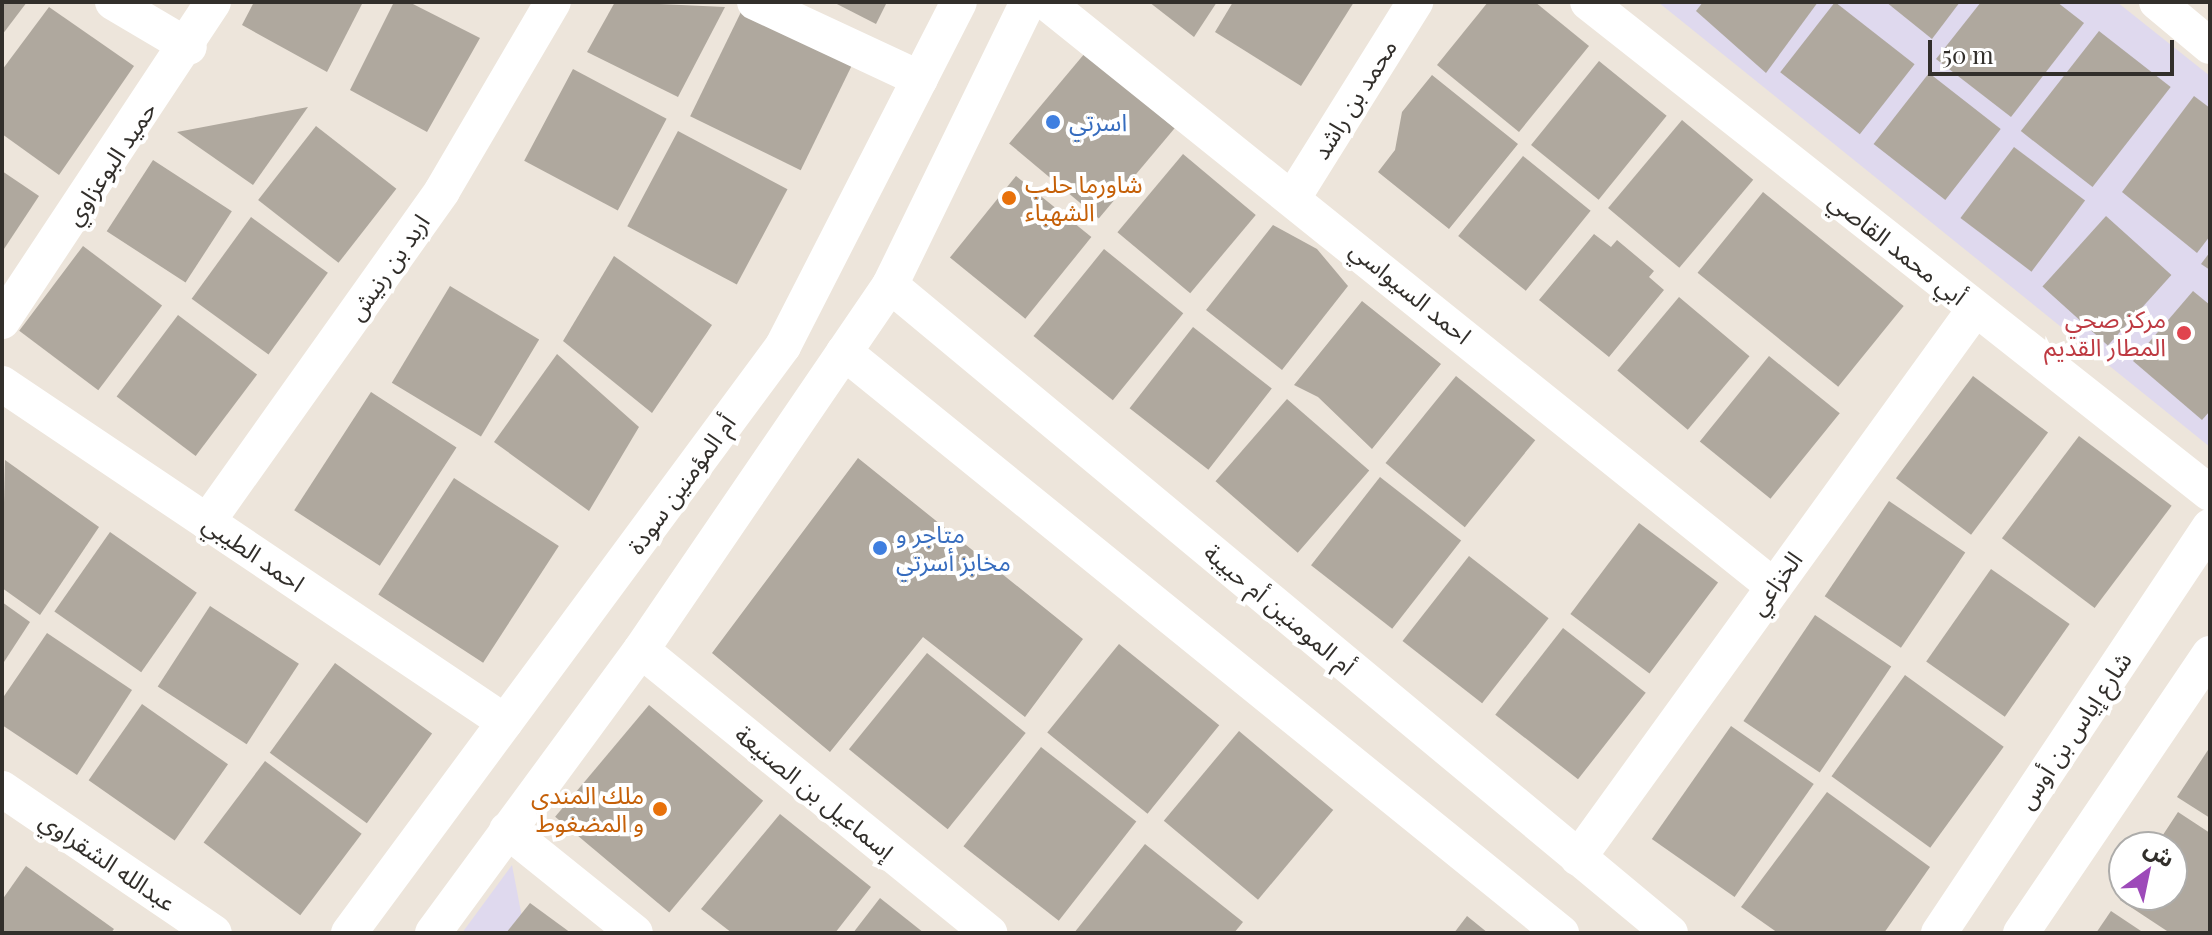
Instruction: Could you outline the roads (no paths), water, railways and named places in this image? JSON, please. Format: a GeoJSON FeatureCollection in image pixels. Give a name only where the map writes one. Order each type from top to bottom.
{"type":"FeatureCollection","features":[{"type":"Feature","properties":{"kind":"street"},"geometry":{"type":"LineString","coordinates":[[113,2],[189,47]]}},
{"type":"Feature","properties":{"kind":"street","name":"حميد البوعزاوي"},"geometry":{"type":"LineString","coordinates":[[2,321],[189,47],[213,2]]}},
{"type":"Feature","properties":{"kind":"street","name":"اربد بن رنيش"},"geometry":{"type":"LineString","coordinates":[[207,522],[442,191],[553,2]]}},
{"type":"Feature","properties":{"kind":"street"},"geometry":{"type":"LineString","coordinates":[[755,2],[920,79]]}},
{"type":"Feature","properties":{"kind":"street","name":"أم المؤمنين سودة"},"geometry":{"type":"LineString","coordinates":[[349,933],[783,346],[959,2]]}},
{"type":"Feature","properties":{"kind":"street"},"geometry":{"type":"LineString","coordinates":[[433,933],[641,650],[890,285],[1028,2]]}},
{"type":"Feature","properties":{"kind":"street","name":"احمد السيواسي"},"geometry":{"type":"LineString","coordinates":[[1046,2],[1294,196],[1773,586]]}},
{"type":"Feature","properties":{"kind":"street","name":"محمد بن راشد"},"geometry":{"type":"LineString","coordinates":[[1294,196],[1415,2]]}},
{"type":"Feature","properties":{"kind":"street","name":"أبي محمد القاصي"},"geometry":{"type":"LineString","coordinates":[[1588,2],[2210,493]]}},
{"type":"Feature","properties":{"kind":"street"},"geometry":{"type":"LineString","coordinates":[[2157,2],[2210,46]]}},
{"type":"Feature","properties":{"kind":"street","name":"أم المومنين أم حبيبة"},"geometry":{"type":"LineString","coordinates":[[890,285],[1670,933]]}},
{"type":"Feature","properties":{"kind":"street","name":"الخزاعي"},"geometry":{"type":"LineString","coordinates":[[1578,858],[1975,309]]}},
{"type":"Feature","properties":{"kind":"street"},"geometry":{"type":"LineString","coordinates":[[844,352],[1561,933]]}},
{"type":"Feature","properties":{"kind":"street","name":"احمد الطيبي"},"geometry":{"type":"LineString","coordinates":[[2,384],[505,722]]}},
{"type":"Feature","properties":{"kind":"street","name":"شارع إياس بن أوس"},"geometry":{"type":"LineString","coordinates":[[1939,933],[2210,527]]}},
{"type":"Feature","properties":{"kind":"street","name":"إسماعيل بن الصنيعة"},"geometry":{"type":"LineString","coordinates":[[641,650],[989,933]]}},
{"type":"Feature","properties":{"kind":"street"},"geometry":{"type":"LineString","coordinates":[[2021,933],[2210,654]]}},
{"type":"Feature","properties":{"kind":"street","name":"عبدالله الشقراوي"},"geometry":{"type":"LineString","coordinates":[[4,793],[214,933]]}},
{"type":"Feature","properties":{"kind":"street"},"geometry":{"type":"LineString","coordinates":[[507,830],[635,933]]}},
{"type":"Feature","properties":{"kind":"place","name":"اسرتي"},"geometry":{"type":"Point","coordinates":[1053,122]}},
{"type":"Feature","properties":{"kind":"place","name":"شاورما حلب الشهباء"},"geometry":{"type":"Point","coordinates":[1009,198]}},
{"type":"Feature","properties":{"kind":"place","name":"مركز صحي المطار القديم"},"geometry":{"type":"Point","coordinates":[2184,333]}},
{"type":"Feature","properties":{"kind":"place","name":"متاجر و مخابز أسرتي"},"geometry":{"type":"Point","coordinates":[880,548]}},
{"type":"Feature","properties":{"kind":"place","name":"ملك المندي و المضغوط"},"geometry":{"type":"Point","coordinates":[660,809]}}]}
